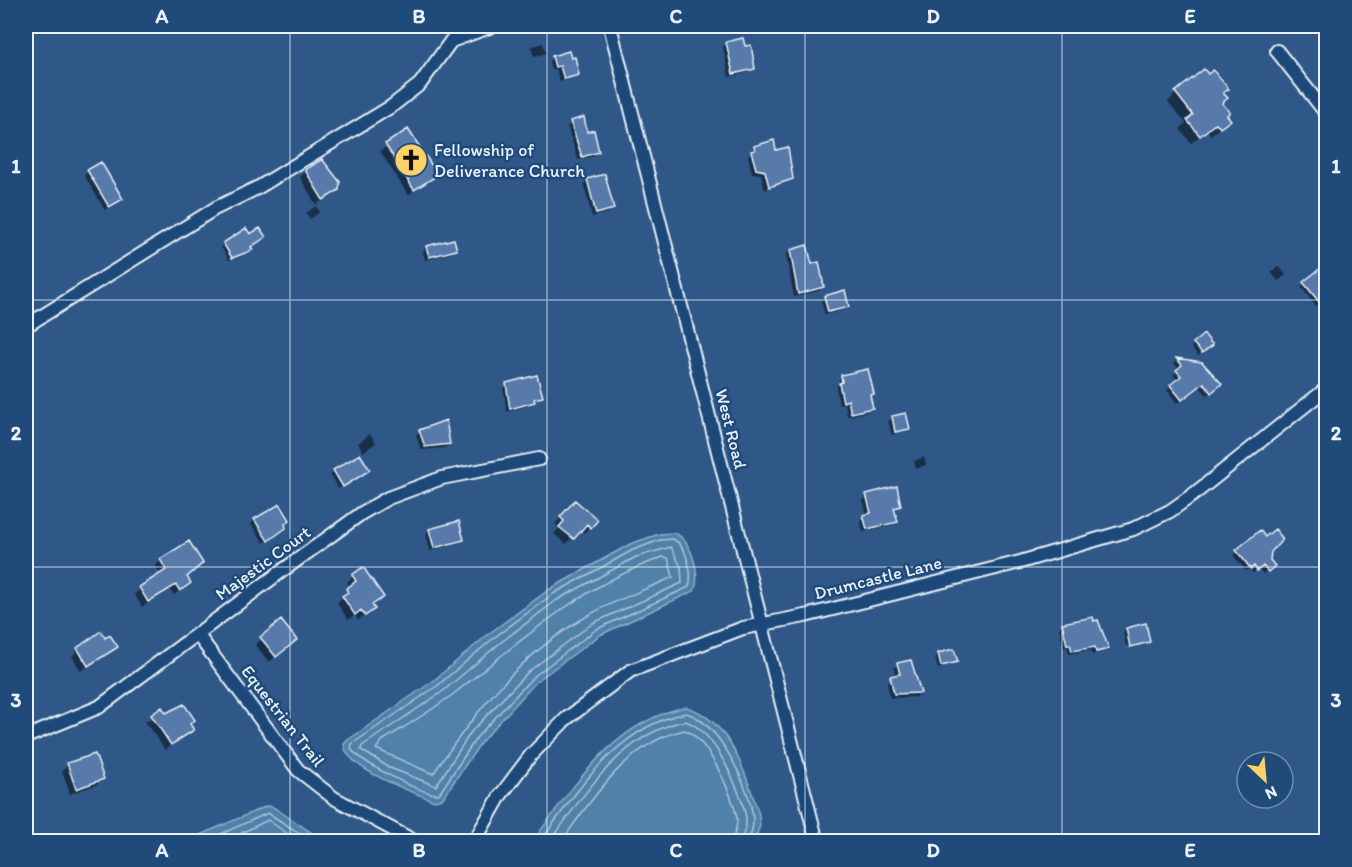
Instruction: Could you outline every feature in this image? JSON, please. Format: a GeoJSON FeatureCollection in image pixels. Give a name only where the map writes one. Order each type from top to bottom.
{"type":"FeatureCollection","features":[{"type":"Feature","properties":{"kind":"street"},"geometry":{"type":"LineString","coordinates":[[26,326],[216,208],[259,187],[392,106],[420,84],[451,41],[492,26]]}},
{"type":"Feature","properties":{"kind":"street","name":"West Road"},"geometry":{"type":"LineString","coordinates":[[610,26],[817,842]]}},
{"type":"Feature","properties":{"kind":"street"},"geometry":{"type":"LineString","coordinates":[[1277,51],[1326,113]]}},
{"type":"Feature","properties":{"kind":"street","name":"Drumcastle Lane"},"geometry":{"type":"LineString","coordinates":[[474,842],[500,796],[531,755],[566,719],[630,671],[744,628],[1020,562],[1132,529],[1170,511],[1194,494],[1326,389]]}},
{"type":"Feature","properties":{"kind":"street","name":"Majestic Court"},"geometry":{"type":"LineString","coordinates":[[26,737],[99,706],[362,513],[388,498],[442,478],[540,459]]}},
{"type":"Feature","properties":{"kind":"street","name":"Equestrian Trail"},"geometry":{"type":"LineString","coordinates":[[197,634],[298,770],[333,798],[416,842]]}},
{"type":"Feature","properties":{"kind":"water"},"geometry":{"type":"Polygon","coordinates":[[[674,533],[685,542],[693,558],[697,576],[694,591],[600,635],[537,681],[482,741],[442,799],[434,801],[397,786],[367,771],[347,753],[344,744],[348,740],[433,681],[491,632],[550,589],[630,544],[659,534],[674,533]]]}},
{"type":"Feature","properties":{"kind":"water"},"geometry":{"type":"Polygon","coordinates":[[[686,707],[701,713],[714,723],[734,751],[749,783],[759,815],[760,826],[754,841],[533,841],[580,779],[616,741],[637,726],[660,715],[686,707]]]}},
{"type":"Feature","properties":{"kind":"water"},"geometry":{"type":"Polygon","coordinates":[[[267,806],[273,807],[324,841],[186,841],[267,806]]]}},
{"type":"Feature","properties":{"kind":"building"},"geometry":{"type":"Polygon","coordinates":[[[743,38],[745,46],[751,45],[755,69],[733,74],[726,42],[743,38]]]}},
{"type":"Feature","properties":{"kind":"building"},"geometry":{"type":"Polygon","coordinates":[[[569,51],[571,58],[575,57],[579,75],[564,79],[560,66],[555,67],[552,56],[569,51]]]}},
{"type":"Feature","properties":{"kind":"building"},"geometry":{"type":"Polygon","coordinates":[[[1204,69],[1208,74],[1213,70],[1229,89],[1223,93],[1228,98],[1222,103],[1230,112],[1227,115],[1231,120],[1220,128],[1216,123],[1200,136],[1187,120],[1193,115],[1175,92],[1204,69]]]}},
{"type":"Feature","properties":{"kind":"building"},"geometry":{"type":"Polygon","coordinates":[[[584,117],[587,132],[594,130],[599,152],[582,157],[570,121],[584,117]]]}},
{"type":"Feature","properties":{"kind":"building","name":"Fellowship of Deliverance Church"},"geometry":{"type":"Polygon","coordinates":[[[408,129],[438,175],[414,190],[385,144],[408,129]]]}},
{"type":"Feature","properties":{"kind":"building"},"geometry":{"type":"Polygon","coordinates":[[[774,140],[776,150],[788,147],[793,179],[769,187],[765,171],[756,169],[751,151],[755,150],[754,146],[774,140]]]}},
{"type":"Feature","properties":{"kind":"building"},"geometry":{"type":"Polygon","coordinates":[[[322,159],[340,182],[339,190],[323,200],[305,170],[322,159]]]}},
{"type":"Feature","properties":{"kind":"building"},"geometry":{"type":"Polygon","coordinates":[[[101,162],[123,199],[109,207],[87,170],[101,162]]]}},
{"type":"Feature","properties":{"kind":"building"},"geometry":{"type":"Polygon","coordinates":[[[605,174],[614,209],[596,214],[587,179],[605,174]]]}},
{"type":"Feature","properties":{"kind":"building"},"geometry":{"type":"Polygon","coordinates":[[[246,228],[250,234],[260,228],[266,237],[251,247],[253,250],[232,258],[223,243],[246,228]]]}},
{"type":"Feature","properties":{"kind":"building"},"geometry":{"type":"Polygon","coordinates":[[[454,239],[457,250],[429,257],[426,246],[454,239]]]}},
{"type":"Feature","properties":{"kind":"building"},"geometry":{"type":"Polygon","coordinates":[[[807,245],[812,264],[819,262],[824,287],[798,294],[790,250],[807,245]]]}},
{"type":"Feature","properties":{"kind":"building"},"geometry":{"type":"Polygon","coordinates":[[[1326,264],[1326,299],[1320,303],[1303,282],[1326,264]]]}},
{"type":"Feature","properties":{"kind":"building"},"geometry":{"type":"Polygon","coordinates":[[[845,290],[849,307],[828,312],[824,296],[845,290]]]}},
{"type":"Feature","properties":{"kind":"building"},"geometry":{"type":"Polygon","coordinates":[[[1204,334],[1213,345],[1202,353],[1193,343],[1204,334]]]}},
{"type":"Feature","properties":{"kind":"building"},"geometry":{"type":"Polygon","coordinates":[[[1176,358],[1202,362],[1222,384],[1211,393],[1204,383],[1182,400],[1170,385],[1181,376],[1176,370],[1182,365],[1176,358]]]}},
{"type":"Feature","properties":{"kind":"building"},"geometry":{"type":"Polygon","coordinates":[[[868,369],[874,394],[870,395],[873,408],[851,413],[848,400],[843,402],[839,383],[842,382],[841,375],[868,369]]]}},
{"type":"Feature","properties":{"kind":"building"},"geometry":{"type":"Polygon","coordinates":[[[537,375],[543,397],[534,399],[535,402],[510,409],[506,383],[537,375]]]}},
{"type":"Feature","properties":{"kind":"building"},"geometry":{"type":"Polygon","coordinates":[[[906,413],[910,429],[895,432],[892,416],[906,413]]]}},
{"type":"Feature","properties":{"kind":"building"},"geometry":{"type":"Polygon","coordinates":[[[446,420],[450,444],[425,447],[419,430],[446,420]]]}},
{"type":"Feature","properties":{"kind":"building"},"geometry":{"type":"Polygon","coordinates":[[[360,454],[370,470],[343,487],[333,470],[360,454]]]}},
{"type":"Feature","properties":{"kind":"building"},"geometry":{"type":"Polygon","coordinates":[[[897,486],[901,506],[894,508],[898,522],[867,529],[863,515],[871,513],[866,494],[897,486]]]}},
{"type":"Feature","properties":{"kind":"building"},"geometry":{"type":"Polygon","coordinates":[[[575,500],[598,520],[591,528],[587,524],[574,539],[559,527],[564,521],[560,517],[575,500]]]}},
{"type":"Feature","properties":{"kind":"building"},"geometry":{"type":"Polygon","coordinates":[[[280,504],[290,520],[285,524],[286,528],[268,541],[254,519],[280,504]]]}},
{"type":"Feature","properties":{"kind":"building"},"geometry":{"type":"Polygon","coordinates":[[[459,521],[464,540],[434,548],[429,529],[459,521]]]}},
{"type":"Feature","properties":{"kind":"building"},"geometry":{"type":"Polygon","coordinates":[[[1275,529],[1283,539],[1271,552],[1270,560],[1275,566],[1268,572],[1263,566],[1257,571],[1254,566],[1251,569],[1236,550],[1260,530],[1265,537],[1275,529]]]}},
{"type":"Feature","properties":{"kind":"building"},"geometry":{"type":"Polygon","coordinates":[[[189,541],[203,563],[187,577],[191,583],[180,591],[176,585],[148,602],[139,587],[166,570],[160,559],[189,541]]]}},
{"type":"Feature","properties":{"kind":"building"},"geometry":{"type":"Polygon","coordinates":[[[363,567],[384,597],[372,605],[375,609],[365,616],[361,610],[355,615],[342,596],[348,592],[346,589],[356,581],[352,575],[363,567]]]}},
{"type":"Feature","properties":{"kind":"building"},"geometry":{"type":"Polygon","coordinates":[[[1093,617],[1094,621],[1098,620],[1109,649],[1096,652],[1095,647],[1072,651],[1070,644],[1067,645],[1062,623],[1093,617]]]}},
{"type":"Feature","properties":{"kind":"building"},"geometry":{"type":"Polygon","coordinates":[[[281,620],[297,640],[276,657],[260,637],[281,620]]]}},
{"type":"Feature","properties":{"kind":"building"},"geometry":{"type":"Polygon","coordinates":[[[1146,623],[1150,642],[1130,647],[1126,628],[1146,623]]]}},
{"type":"Feature","properties":{"kind":"building"},"geometry":{"type":"Polygon","coordinates":[[[101,631],[105,638],[110,635],[118,647],[88,666],[77,648],[101,631]]]}},
{"type":"Feature","properties":{"kind":"building"},"geometry":{"type":"Polygon","coordinates":[[[954,649],[958,662],[941,666],[938,653],[954,649]]]}},
{"type":"Feature","properties":{"kind":"building"},"geometry":{"type":"Polygon","coordinates":[[[911,660],[921,693],[894,694],[890,676],[900,674],[897,663],[911,660]]]}},
{"type":"Feature","properties":{"kind":"building"},"geometry":{"type":"Polygon","coordinates":[[[184,704],[195,720],[190,724],[194,730],[171,745],[151,715],[162,707],[166,713],[184,704]]]}},
{"type":"Feature","properties":{"kind":"building"},"geometry":{"type":"Polygon","coordinates":[[[95,754],[104,779],[76,789],[67,763],[95,754]]]}},
{"type":"Feature","properties":{"kind":"place","name":"Fellowship of Deliverance Church"},"geometry":{"type":"Point","coordinates":[411,160]}}]}
